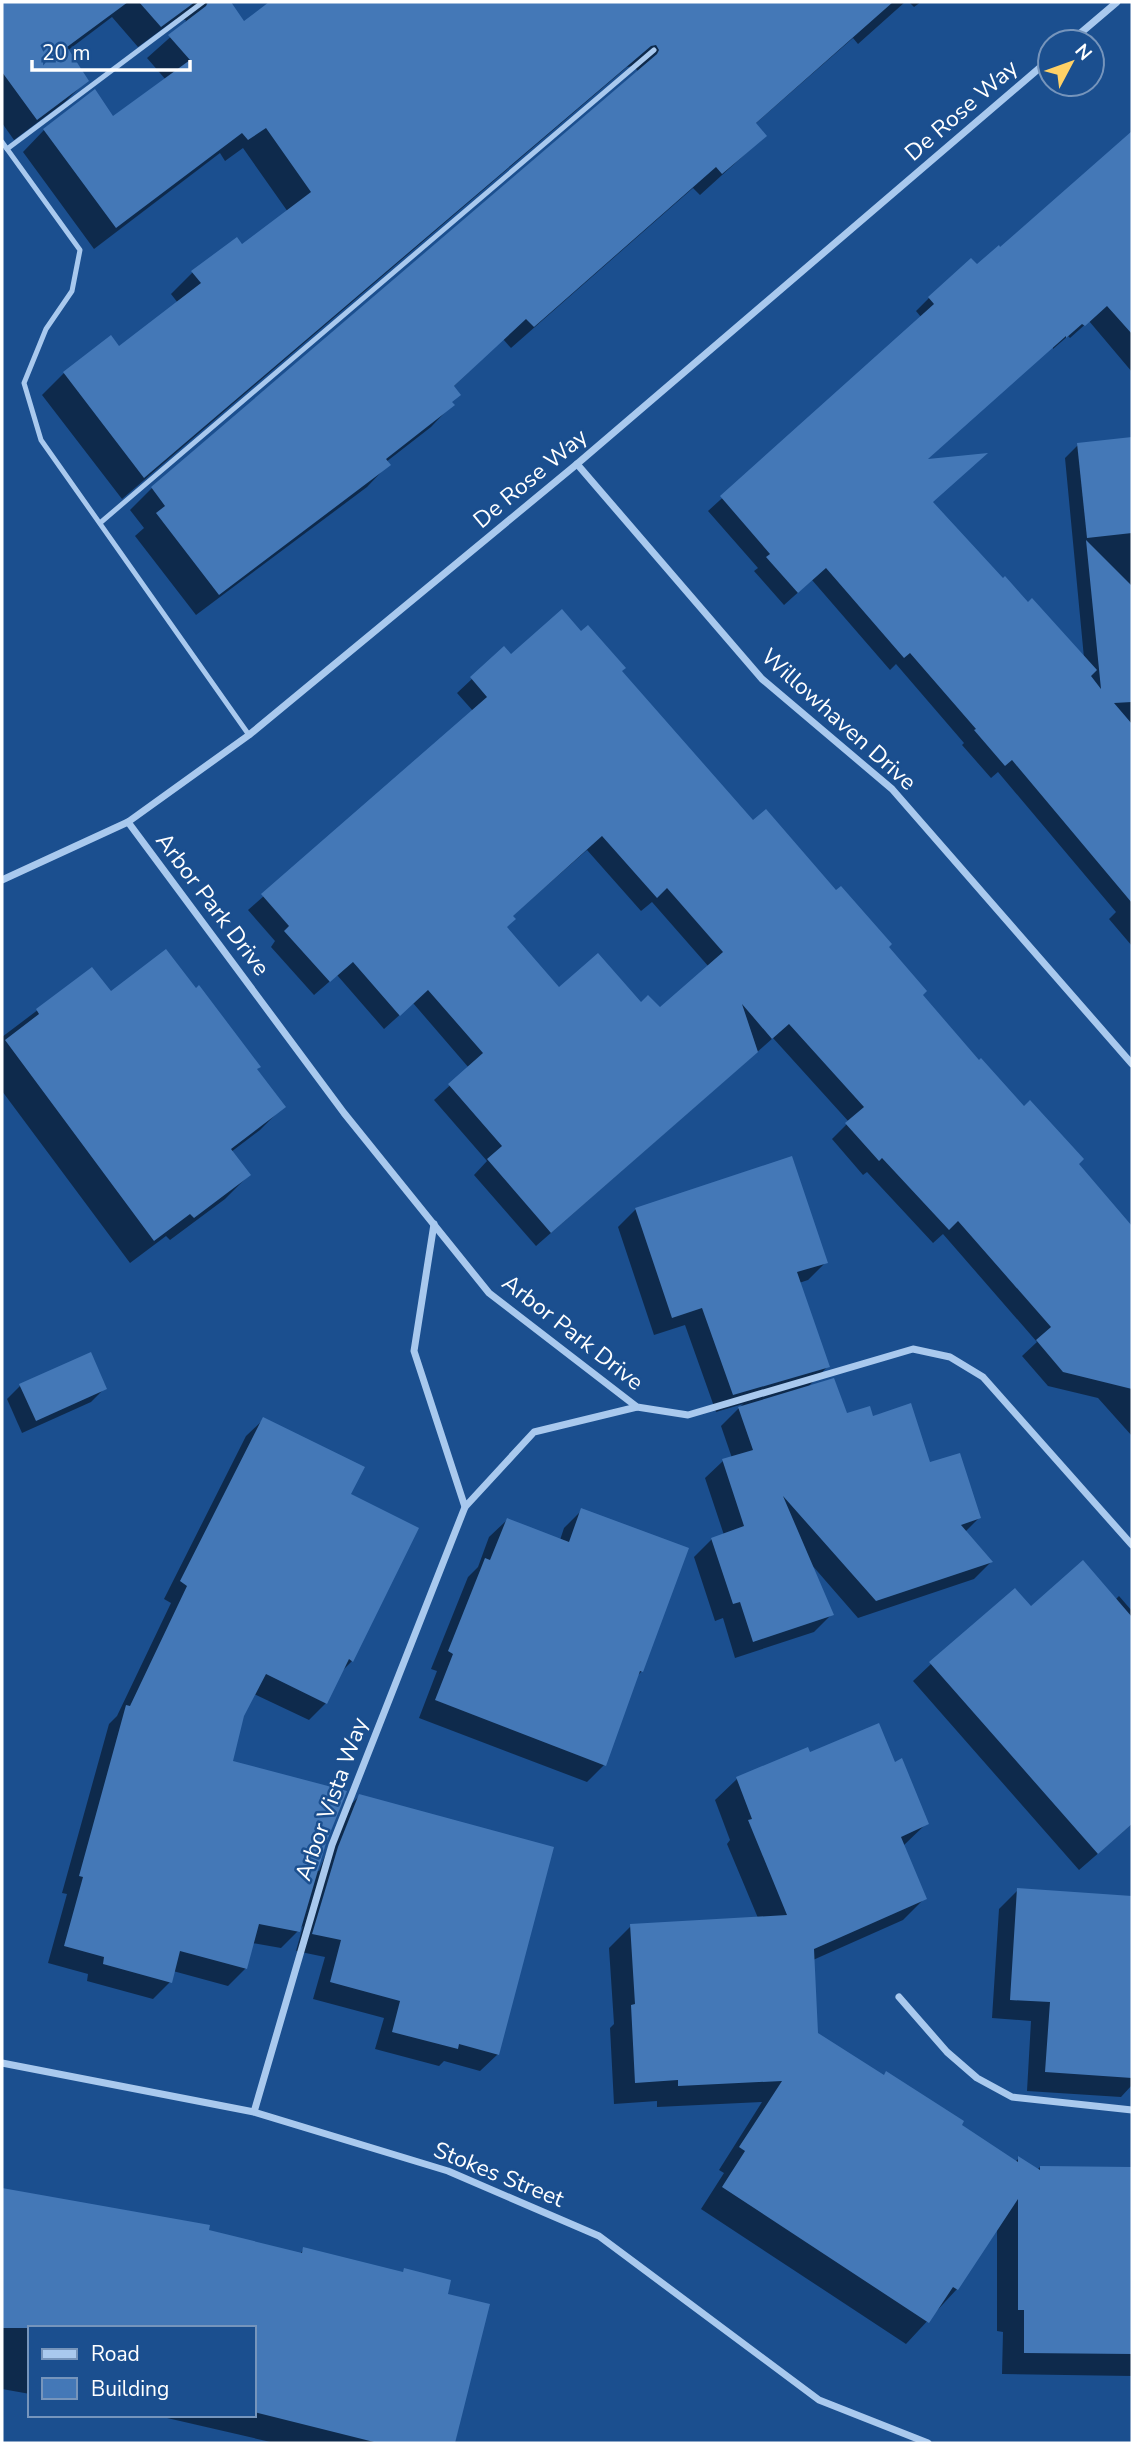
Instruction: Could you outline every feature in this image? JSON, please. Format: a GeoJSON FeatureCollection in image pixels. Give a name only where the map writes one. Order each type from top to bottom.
{"type":"FeatureCollection","features":[{"type":"Feature","properties":{"kind":"street"},"geometry":{"type":"LineString","coordinates":[[1086,28],[1116,2]]}},
{"type":"Feature","properties":{"kind":"street","name":"De Rose Way"},"geometry":{"type":"LineString","coordinates":[[2,880],[128,822],[249,735],[577,464],[1036,71]]}},
{"type":"Feature","properties":{"kind":"street","name":"Willowhaven Drive"},"geometry":{"type":"LineString","coordinates":[[577,464],[762,679],[892,789],[1132,1064]]}},
{"type":"Feature","properties":{"kind":"street","name":"Arbor Park Drive"},"geometry":{"type":"LineString","coordinates":[[128,822],[344,1112],[489,1293],[637,1407],[688,1415],[914,1349],[950,1357],[983,1377],[1132,1545]]}},
{"type":"Feature","properties":{"kind":"street"},"geometry":{"type":"LineString","coordinates":[[434,1224],[414,1351],[465,1507]]}},
{"type":"Feature","properties":{"kind":"street","name":"Arbor Vista Way"},"geometry":{"type":"LineString","coordinates":[[254,2112],[332,1845],[465,1507],[534,1432],[637,1407]]}},
{"type":"Feature","properties":{"kind":"street"},"geometry":{"type":"LineString","coordinates":[[899,1997],[976,2078],[1012,2096],[1132,2110]]}},
{"type":"Feature","properties":{"kind":"street","name":"Stokes Street"},"geometry":{"type":"LineString","coordinates":[[2,2063],[254,2112],[448,2171],[599,2236],[819,2400],[928,2443]]}},
{"type":"Feature","properties":{"kind":"lane"},"geometry":{"type":"LineString","coordinates":[[7,149],[203,2]]}},
{"type":"Feature","properties":{"kind":"lane"},"geometry":{"type":"LineString","coordinates":[[100,523],[654,50]]}},
{"type":"Feature","properties":{"kind":"lane"},"geometry":{"type":"LineString","coordinates":[[2,142],[80,250],[72,291],[46,329],[24,383],[41,440],[249,735]]}},
{"type":"Feature","properties":{"kind":"building"},"geometry":{"type":"Polygon","coordinates":[[[2,2],[128,2],[67,47],[89,81],[37,120],[2,72],[2,2]]]}},
{"type":"Feature","properties":{"kind":"building"},"geometry":{"type":"Polygon","coordinates":[[[139,2],[195,2],[161,27],[139,2]]]}},
{"type":"Feature","properties":{"kind":"building"},"geometry":{"type":"Polygon","coordinates":[[[208,2],[231,2],[244,21],[269,2],[893,2],[756,123],[767,136],[722,174],[716,167],[534,327],[526,319],[454,386],[461,395],[452,402],[455,405],[386,459],[391,465],[219,595],[156,513],[165,506],[151,487],[659,50],[656,45],[651,46],[144,478],[63,372],[111,335],[119,346],[201,283],[191,271],[237,237],[242,244],[311,192],[266,128],[248,140],[242,133],[116,228],[43,129],[95,89],[113,116],[190,60],[168,35],[208,2]]]}},
{"type":"Feature","properties":{"kind":"building"},"geometry":{"type":"Polygon","coordinates":[[[1132,131],[1132,334],[1107,306],[1085,326],[1082,324],[1066,336],[928,459],[988,453],[933,502],[1003,578],[1005,576],[1028,602],[1032,598],[1097,670],[1091,676],[1101,689],[1086,540],[1132,586],[1132,702],[1114,703],[1132,724],[1132,903],[1012,760],[1005,766],[910,653],[904,658],[826,568],[798,593],[766,557],[770,554],[720,496],[934,304],[928,297],[971,258],[977,264],[999,245],[1000,247],[1132,131]]]}},
{"type":"Feature","properties":{"kind":"building"},"geometry":{"type":"Polygon","coordinates":[[[1132,437],[1132,533],[1087,538],[1077,443],[1132,437]]]}},
{"type":"Feature","properties":{"kind":"building"},"geometry":{"type":"Polygon","coordinates":[[[562,609],[581,631],[588,625],[626,668],[622,671],[753,820],[766,809],[836,890],[841,886],[892,944],[889,947],[927,991],[923,995],[979,1060],[981,1058],[1024,1106],[1030,1100],[1084,1159],[1079,1164],[1132,1226],[1132,1389],[1063,1372],[1036,1340],[1051,1327],[958,1221],[949,1230],[882,1158],[879,1161],[845,1123],[864,1107],[789,1024],[772,1039],[742,1004],[758,1052],[551,1233],[487,1159],[502,1146],[448,1084],[483,1053],[428,990],[400,1016],[353,962],[330,982],[284,931],[289,926],[261,894],[487,697],[470,677],[504,646],[511,654],[562,609]],[[602,836],[513,916],[516,919],[507,927],[559,987],[598,953],[641,1002],[648,995],[660,1007],[723,952],[667,888],[657,898],[602,836]]]}},
{"type":"Feature","properties":{"kind":"building"},"geometry":{"type":"Polygon","coordinates":[[[166,949],[196,988],[199,985],[261,1067],[257,1069],[286,1107],[231,1149],[251,1175],[194,1218],[190,1214],[154,1241],[5,1040],[39,1014],[36,1009],[92,967],[111,991],[166,949]]]}},
{"type":"Feature","properties":{"kind":"building"},"geometry":{"type":"Polygon","coordinates":[[[792,1156],[828,1263],[797,1272],[830,1367],[733,1395],[702,1308],[672,1318],[635,1208],[792,1156]]]}},
{"type":"Feature","properties":{"kind":"building"},"geometry":{"type":"Polygon","coordinates":[[[91,1352],[107,1389],[36,1421],[19,1384],[91,1352]]]}},
{"type":"Feature","properties":{"kind":"building"},"geometry":{"type":"Polygon","coordinates":[[[834,1378],[847,1413],[870,1406],[873,1416],[911,1403],[930,1462],[960,1453],[981,1518],[961,1525],[993,1562],[876,1601],[783,1496],[834,1615],[753,1642],[740,1602],[733,1604],[711,1538],[744,1526],[722,1459],[753,1450],[738,1407],[834,1378]]]}},
{"type":"Feature","properties":{"kind":"building"},"geometry":{"type":"Polygon","coordinates":[[[263,1417],[365,1467],[351,1494],[419,1528],[353,1662],[349,1659],[327,1704],[266,1674],[244,1716],[233,1761],[347,1791],[326,1843],[300,1932],[259,1924],[247,1969],[180,1951],[172,1983],[103,1964],[104,1957],[64,1946],[83,1877],[79,1876],[126,1705],[130,1706],[187,1586],[180,1581],[263,1417]]]}},
{"type":"Feature","properties":{"kind":"building"},"geometry":{"type":"Polygon","coordinates":[[[581,1508],[689,1548],[606,1766],[435,1700],[453,1654],[448,1651],[485,1558],[490,1560],[507,1518],[569,1542],[581,1508]]]}},
{"type":"Feature","properties":{"kind":"building"},"geometry":{"type":"Polygon","coordinates":[[[1083,1560],[1132,1617],[1132,1824],[1098,1854],[929,1662],[1015,1588],[1031,1606],[1083,1560]]]}},
{"type":"Feature","properties":{"kind":"building"},"geometry":{"type":"Polygon","coordinates":[[[879,1723],[895,1762],[902,1758],[929,1824],[901,1837],[927,1899],[814,1949],[818,2033],[884,2075],[886,2071],[964,2121],[962,2125],[1018,2162],[1018,2156],[1040,2170],[1040,2166],[1132,2167],[1132,2354],[1024,2353],[1024,2310],[1018,2310],[1018,2199],[958,2290],[953,2287],[929,2323],[722,2187],[745,2151],[739,2147],[782,2081],[678,2086],[678,2080],[635,2083],[631,2005],[635,2004],[630,1924],[787,1915],[748,1820],[752,1819],[736,1777],[808,1747],[810,1752],[879,1723]]]}},
{"type":"Feature","properties":{"kind":"building"},"geometry":{"type":"Polygon","coordinates":[[[359,1794],[554,1847],[499,2055],[459,2044],[458,2049],[392,2032],[400,2001],[330,1982],[341,1940],[312,1934],[338,1847],[359,1794]]]}},
{"type":"Feature","properties":{"kind":"building"},"geometry":{"type":"Polygon","coordinates":[[[1017,1888],[1132,1896],[1132,2078],[1045,2072],[1050,2002],[1010,2000],[1017,1888]]]}},
{"type":"Feature","properties":{"kind":"building"},"geometry":{"type":"Polygon","coordinates":[[[2,2188],[210,2225],[209,2230],[302,2253],[303,2247],[403,2272],[404,2268],[451,2280],[448,2294],[490,2304],[455,2443],[378,2443],[256,2412],[256,2326],[2,2328],[2,2188]]]}}]}
